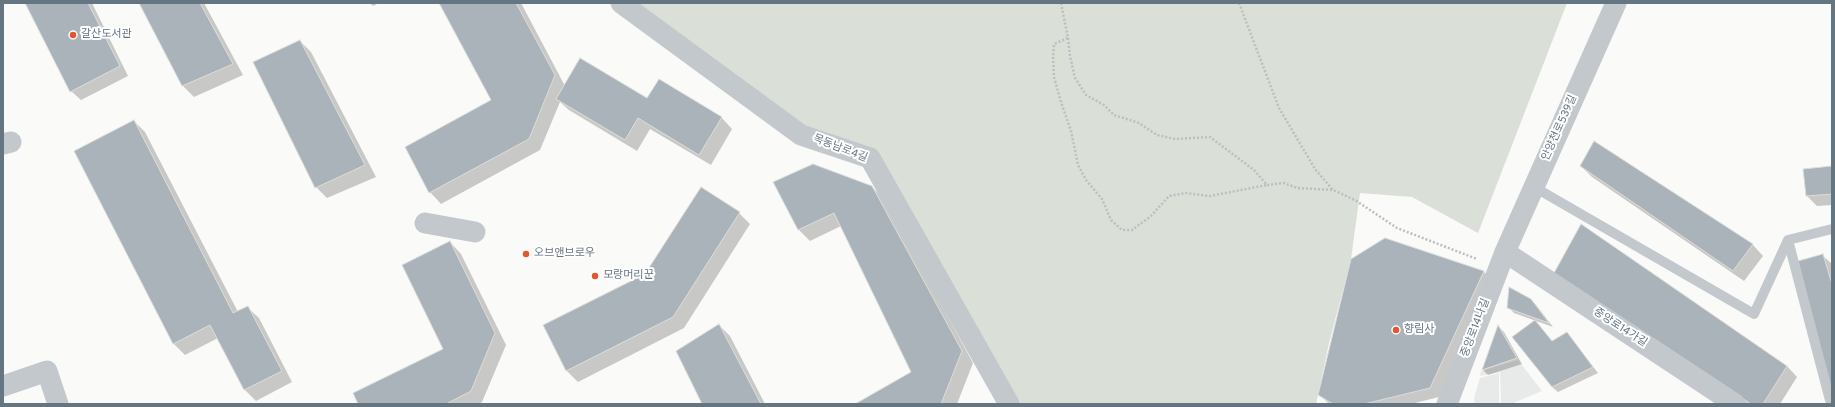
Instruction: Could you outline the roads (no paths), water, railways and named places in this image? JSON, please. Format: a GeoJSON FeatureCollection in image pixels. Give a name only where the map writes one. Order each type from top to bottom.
{"type":"FeatureCollection","features":[{"type":"Feature","properties":{"kind":"street","name":"목동남로4길"},"geometry":{"type":"LineString","coordinates":[[621,3],[801,135],[870,158],[1009,404]]}},
{"type":"Feature","properties":{"kind":"street","name":"안양천로539길"},"geometry":{"type":"LineString","coordinates":[[1505,252],[1616,3]]}},
{"type":"Feature","properties":{"kind":"street"},"geometry":{"type":"LineString","coordinates":[[425,223],[475,232]]}},
{"type":"Feature","properties":{"kind":"street","name":"중앙로14나길"},"geometry":{"type":"LineString","coordinates":[[1447,404],[1505,252]]}},
{"type":"Feature","properties":{"kind":"street","name":"중앙로14가길"},"geometry":{"type":"LineString","coordinates":[[1505,252],[1735,404]]}},
{"type":"Feature","properties":{"kind":"street"},"geometry":{"type":"LineString","coordinates":[[3,386],[47,371],[58,404]]}},
{"type":"Feature","properties":{"kind":"lane"},"geometry":{"type":"LineString","coordinates":[[1534,187],[1754,314],[1788,240]]}},
{"type":"Feature","properties":{"kind":"lane"},"geometry":{"type":"LineString","coordinates":[[1788,240],[1832,229]]}},
{"type":"Feature","properties":{"kind":"lane"},"geometry":{"type":"LineString","coordinates":[[1788,240],[1831,404]]}},
{"type":"Feature","properties":{"kind":"place","name":"갈산도서관"},"geometry":{"type":"Point","coordinates":[73,35]}},
{"type":"Feature","properties":{"kind":"place","name":"오브앤브로우"},"geometry":{"type":"Point","coordinates":[526,254]}},
{"type":"Feature","properties":{"kind":"place","name":"모랑머리꾼"},"geometry":{"type":"Point","coordinates":[595,276]}},
{"type":"Feature","properties":{"kind":"place","name":"향림사"},"geometry":{"type":"Point","coordinates":[1396,330]}}]}
